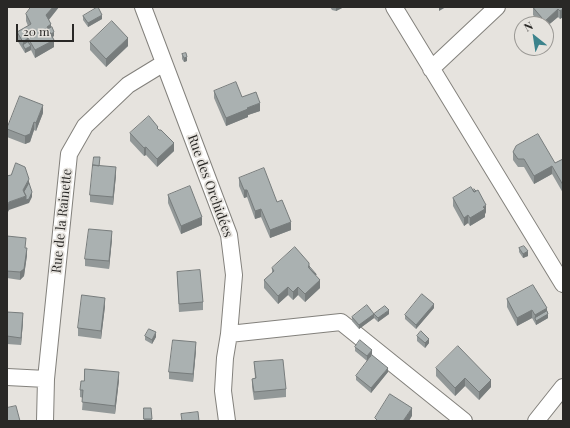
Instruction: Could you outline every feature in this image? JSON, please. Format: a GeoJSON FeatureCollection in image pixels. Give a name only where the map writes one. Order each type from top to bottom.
{"type":"FeatureCollection","features":[{"type":"Feature","properties":{"kind":"street","name":"Rue des Orchidées"},"geometry":{"type":"LineString","coordinates":[[143,7],[229,235],[234,275],[229,334],[224,358],[223,392],[227,421]]}},
{"type":"Feature","properties":{"kind":"street"},"geometry":{"type":"LineString","coordinates":[[394,7],[563,284]]}},
{"type":"Feature","properties":{"kind":"street"},"geometry":{"type":"LineString","coordinates":[[431,69],[497,7]]}},
{"type":"Feature","properties":{"kind":"street","name":"Rue de la Rainette"},"geometry":{"type":"LineString","coordinates":[[45,421],[46,379],[69,154],[85,126],[128,85],[164,63]]}},
{"type":"Feature","properties":{"kind":"street"},"geometry":{"type":"LineString","coordinates":[[229,334],[341,322],[464,421]]}},
{"type":"Feature","properties":{"kind":"street"},"geometry":{"type":"LineString","coordinates":[[7,377],[46,379]]}},
{"type":"Feature","properties":{"kind":"street"},"geometry":{"type":"LineString","coordinates":[[536,421],[563,387]]}},
{"type":"Feature","properties":{"kind":"building"},"geometry":{"type":"Polygon","coordinates":[[[31,7],[53,7],[46,15],[51,24],[47,27],[54,40],[35,50],[28,38],[23,42],[17,32],[31,24],[26,14],[31,7]]]}},
{"type":"Feature","properties":{"kind":"building"},"geometry":{"type":"Polygon","coordinates":[[[98,7],[102,15],[88,23],[83,16],[98,7]]]}},
{"type":"Feature","properties":{"kind":"building"},"geometry":{"type":"Polygon","coordinates":[[[533,7],[563,7],[563,9],[560,11],[558,9],[550,16],[541,16],[533,7]]]}},
{"type":"Feature","properties":{"kind":"building"},"geometry":{"type":"Polygon","coordinates":[[[112,21],[128,38],[106,59],[90,42],[112,21]]]}},
{"type":"Feature","properties":{"kind":"building"},"geometry":{"type":"Polygon","coordinates":[[[52,27],[54,32],[51,34],[48,29],[52,27]]]}},
{"type":"Feature","properties":{"kind":"building"},"geometry":{"type":"Polygon","coordinates":[[[28,42],[31,46],[25,49],[23,45],[28,42]]]}},
{"type":"Feature","properties":{"kind":"building"},"geometry":{"type":"Polygon","coordinates":[[[186,53],[187,57],[184,58],[182,54],[186,53]]]}},
{"type":"Feature","properties":{"kind":"building"},"geometry":{"type":"Polygon","coordinates":[[[236,82],[242,97],[256,92],[260,103],[226,118],[214,91],[236,82]]]}},
{"type":"Feature","properties":{"kind":"building"},"geometry":{"type":"Polygon","coordinates":[[[20,96],[43,105],[36,123],[34,122],[30,134],[25,136],[7,129],[20,96]]]}},
{"type":"Feature","properties":{"kind":"building"},"geometry":{"type":"Polygon","coordinates":[[[149,116],[158,127],[157,128],[174,143],[157,159],[130,133],[149,116]]]}},
{"type":"Feature","properties":{"kind":"building"},"geometry":{"type":"Polygon","coordinates":[[[538,134],[555,163],[563,159],[563,185],[552,166],[534,176],[524,159],[518,159],[513,152],[516,146],[538,134]]]}},
{"type":"Feature","properties":{"kind":"building"},"geometry":{"type":"Polygon","coordinates":[[[94,157],[100,157],[99,166],[93,165],[94,157]]]}},
{"type":"Feature","properties":{"kind":"building"},"geometry":{"type":"Polygon","coordinates":[[[16,163],[25,167],[29,179],[23,190],[26,196],[9,202],[7,206],[7,176],[11,175],[16,163]]]}},
{"type":"Feature","properties":{"kind":"building"},"geometry":{"type":"Polygon","coordinates":[[[93,165],[116,167],[113,197],[90,195],[93,165]]]}},
{"type":"Feature","properties":{"kind":"building"},"geometry":{"type":"Polygon","coordinates":[[[264,168],[277,202],[282,200],[291,222],[270,230],[261,209],[255,211],[247,190],[244,190],[239,178],[264,168]]]}},
{"type":"Feature","properties":{"kind":"building"},"geometry":{"type":"Polygon","coordinates":[[[29,183],[32,192],[29,199],[26,200],[24,192],[29,183]]]}},
{"type":"Feature","properties":{"kind":"building"},"geometry":{"type":"Polygon","coordinates":[[[190,186],[202,217],[181,226],[168,195],[190,186]]]}},
{"type":"Feature","properties":{"kind":"building"},"geometry":{"type":"Polygon","coordinates":[[[471,187],[474,192],[478,190],[486,205],[483,207],[485,209],[470,218],[468,215],[464,218],[453,198],[471,187]]]}},
{"type":"Feature","properties":{"kind":"building"},"geometry":{"type":"Polygon","coordinates":[[[89,229],[112,231],[109,261],[85,259],[89,229]]]}},
{"type":"Feature","properties":{"kind":"building"},"geometry":{"type":"Polygon","coordinates":[[[7,236],[26,238],[25,248],[27,248],[24,269],[20,272],[7,271],[7,236]]]}},
{"type":"Feature","properties":{"kind":"building"},"geometry":{"type":"Polygon","coordinates":[[[524,246],[528,251],[523,254],[519,248],[524,246]]]}},
{"type":"Feature","properties":{"kind":"building"},"geometry":{"type":"Polygon","coordinates":[[[295,247],[309,263],[309,268],[320,280],[305,294],[298,287],[293,292],[288,287],[278,296],[264,280],[274,271],[272,268],[295,247]]]}},
{"type":"Feature","properties":{"kind":"building"},"geometry":{"type":"Polygon","coordinates":[[[309,266],[316,274],[316,275],[309,268],[309,266]]]}},
{"type":"Feature","properties":{"kind":"building"},"geometry":{"type":"Polygon","coordinates":[[[200,270],[203,302],[179,304],[177,272],[200,270]]]}},
{"type":"Feature","properties":{"kind":"building"},"geometry":{"type":"Polygon","coordinates":[[[533,285],[547,308],[535,315],[532,310],[517,318],[507,299],[533,285]]]}},
{"type":"Feature","properties":{"kind":"building"},"geometry":{"type":"Polygon","coordinates":[[[422,294],[434,304],[416,325],[405,315],[422,294]]]}},
{"type":"Feature","properties":{"kind":"building"},"geometry":{"type":"Polygon","coordinates":[[[82,295],[105,298],[101,331],[78,328],[82,295]]]}},
{"type":"Feature","properties":{"kind":"building"},"geometry":{"type":"Polygon","coordinates":[[[367,305],[374,314],[359,325],[352,317],[367,305]]]}},
{"type":"Feature","properties":{"kind":"building"},"geometry":{"type":"Polygon","coordinates":[[[385,306],[389,310],[378,318],[374,314],[385,306]]]}},
{"type":"Feature","properties":{"kind":"building"},"geometry":{"type":"Polygon","coordinates":[[[547,311],[548,314],[536,321],[535,318],[547,311]]]}},
{"type":"Feature","properties":{"kind":"building"},"geometry":{"type":"Polygon","coordinates":[[[7,312],[23,313],[21,338],[7,336],[7,312]]]}},
{"type":"Feature","properties":{"kind":"building"},"geometry":{"type":"Polygon","coordinates":[[[149,329],[156,332],[152,340],[145,336],[149,329]]]}},
{"type":"Feature","properties":{"kind":"building"},"geometry":{"type":"Polygon","coordinates":[[[421,331],[429,339],[425,343],[417,336],[421,331]]]}},
{"type":"Feature","properties":{"kind":"building"},"geometry":{"type":"Polygon","coordinates":[[[173,340],[196,342],[193,374],[169,372],[173,340]]]}},
{"type":"Feature","properties":{"kind":"building"},"geometry":{"type":"Polygon","coordinates":[[[360,340],[372,350],[367,356],[355,347],[360,340]]]}},
{"type":"Feature","properties":{"kind":"building"},"geometry":{"type":"Polygon","coordinates":[[[458,346],[491,380],[479,392],[465,378],[455,388],[436,368],[458,346]]]}},
{"type":"Feature","properties":{"kind":"building"},"geometry":{"type":"Polygon","coordinates":[[[372,355],[388,368],[371,388],[356,376],[372,355]]]}},
{"type":"Feature","properties":{"kind":"building"},"geometry":{"type":"Polygon","coordinates":[[[283,360],[286,389],[254,392],[252,379],[256,378],[254,362],[283,360]]]}},
{"type":"Feature","properties":{"kind":"building"},"geometry":{"type":"Polygon","coordinates":[[[85,369],[119,372],[115,406],[82,402],[83,390],[80,390],[81,381],[84,381],[85,369]]]}},
{"type":"Feature","properties":{"kind":"building"},"geometry":{"type":"Polygon","coordinates":[[[390,394],[412,408],[403,421],[376,421],[377,420],[375,418],[390,394]]]}},
{"type":"Feature","properties":{"kind":"building"},"geometry":{"type":"Polygon","coordinates":[[[16,406],[20,421],[7,421],[7,408],[16,406]]]}},
{"type":"Feature","properties":{"kind":"building"},"geometry":{"type":"Polygon","coordinates":[[[144,408],[151,408],[152,419],[144,419],[144,408]]]}},
{"type":"Feature","properties":{"kind":"building"},"geometry":{"type":"Polygon","coordinates":[[[198,412],[199,421],[182,421],[181,414],[198,412]]]}}]}
